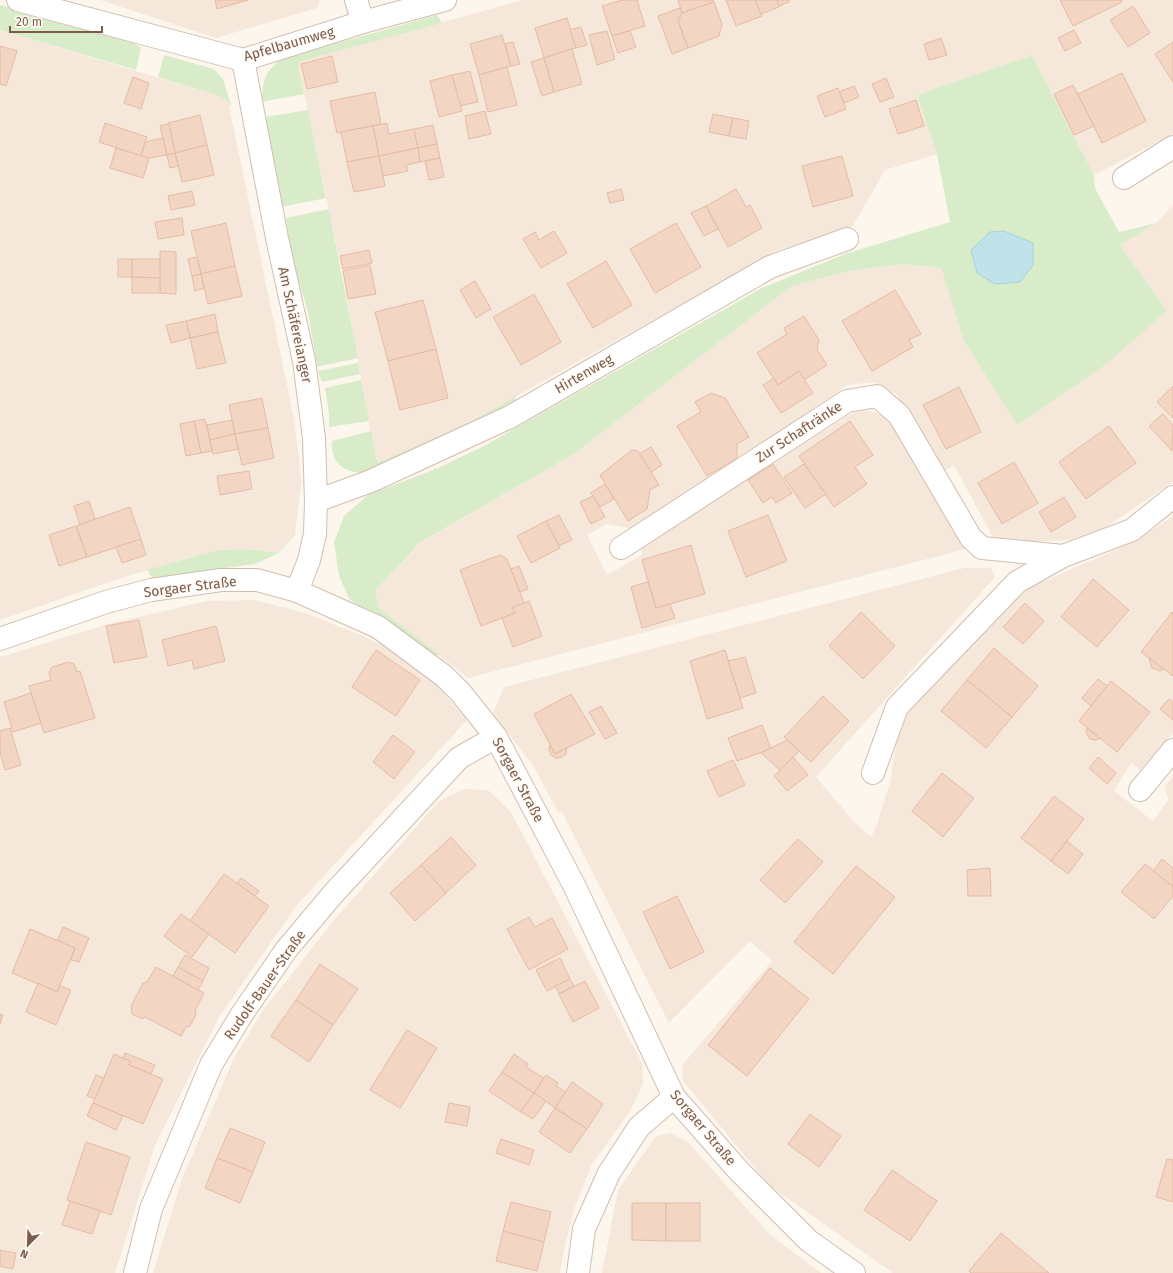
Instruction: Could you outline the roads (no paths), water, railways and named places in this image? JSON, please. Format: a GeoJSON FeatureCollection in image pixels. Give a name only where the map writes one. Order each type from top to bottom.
{"type":"FeatureCollection","features":[{"type":"Feature","properties":{"kind":"street","name":"Apfelbaumweg"},"geometry":{"type":"LineString","coordinates":[[18,0],[243,60],[363,22],[444,0]]}},
{"type":"Feature","properties":{"kind":"street"},"geometry":{"type":"LineString","coordinates":[[356,0],[363,22]]}},
{"type":"Feature","properties":{"kind":"street","name":"Am Schäfereianger"},"geometry":{"type":"LineString","coordinates":[[243,60],[277,238],[304,362],[314,438],[316,501],[315,534],[309,560],[297,591]]}},
{"type":"Feature","properties":{"kind":"street"},"geometry":{"type":"LineString","coordinates":[[1124,178],[1173,147]]}},
{"type":"Feature","properties":{"kind":"street","name":"Hirtenweg"},"geometry":{"type":"LineString","coordinates":[[316,501],[371,482],[510,416],[770,267],[847,239]]}},
{"type":"Feature","properties":{"kind":"street","name":"Zur Schaftränke"},"geometry":{"type":"LineString","coordinates":[[621,548],[847,401],[876,396],[900,414],[971,538],[982,548],[1063,556]]}},
{"type":"Feature","properties":{"kind":"street","name":"Zur Schaftränke"},"geometry":{"type":"LineString","coordinates":[[873,773],[897,707],[1017,582],[1063,556],[1132,530],[1173,497]]}},
{"type":"Feature","properties":{"kind":"street","name":"Sorgaer Straße"},"geometry":{"type":"LineString","coordinates":[[0,639],[106,602],[151,590],[221,580],[257,580],[297,591],[378,627],[444,676],[461,693],[496,737],[580,899],[674,1097],[738,1170],[809,1241],[854,1273]]}},
{"type":"Feature","properties":{"kind":"street","name":"Rudolf-Bauer-Straße"},"geometry":{"type":"LineString","coordinates":[[135,1273],[151,1209],[211,1065],[242,1014],[286,950],[333,894],[459,758],[496,737]]}},
{"type":"Feature","properties":{"kind":"street"},"geometry":{"type":"LineString","coordinates":[[1140,790],[1173,750]]}},
{"type":"Feature","properties":{"kind":"street"},"geometry":{"type":"LineString","coordinates":[[578,1273],[584,1229],[608,1173],[639,1127],[674,1097]]}},
{"type":"Feature","properties":{"kind":"water"},"geometry":{"type":"Polygon","coordinates":[[[1004,231],[1033,243],[1033,265],[1020,282],[995,284],[977,273],[971,250],[990,232],[1004,231]]]}}]}
